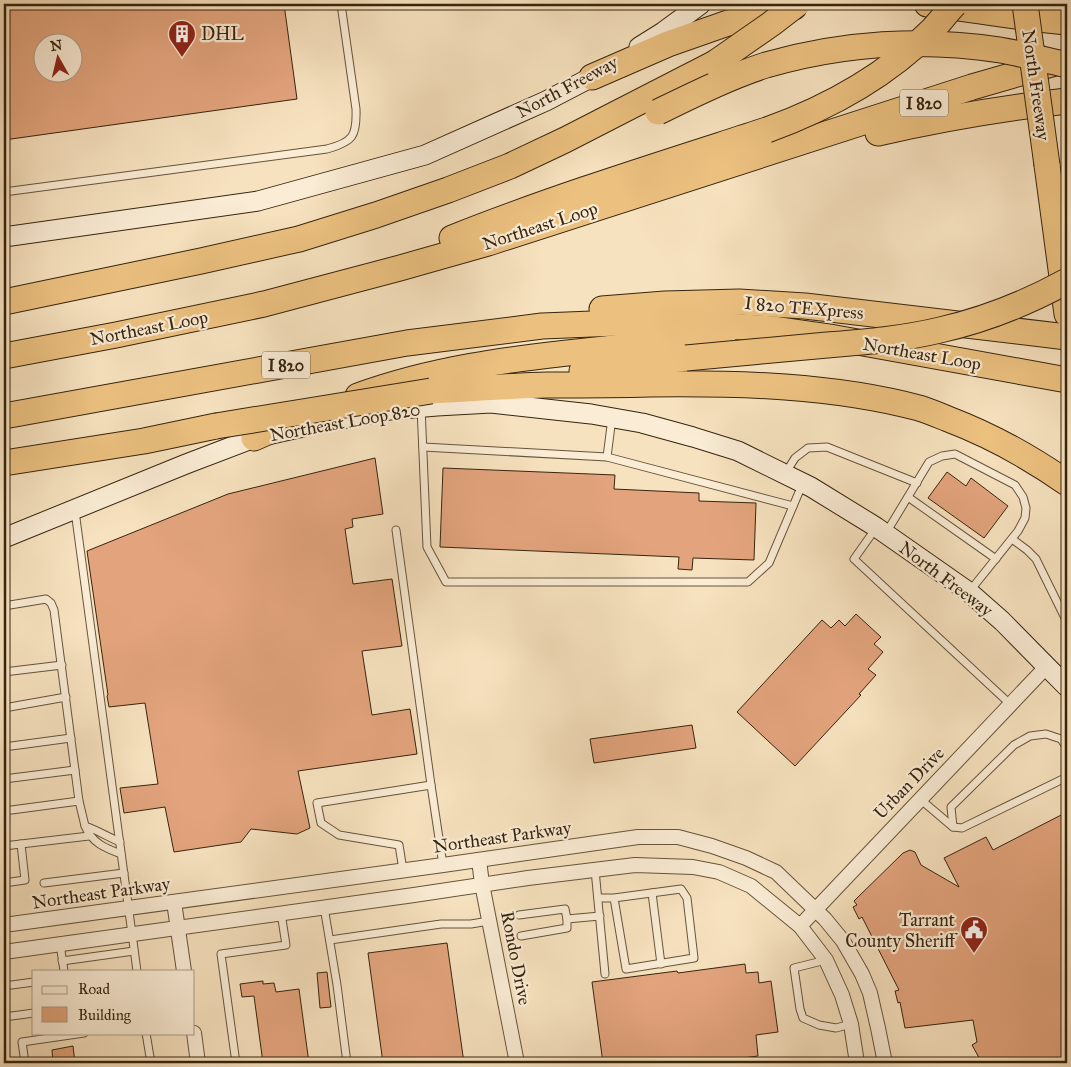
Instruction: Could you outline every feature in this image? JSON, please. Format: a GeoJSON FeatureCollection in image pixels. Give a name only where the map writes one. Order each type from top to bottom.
{"type":"FeatureCollection","features":[{"type":"Feature","properties":{"kind":"highway"},"geometry":{"type":"LineString","coordinates":[[299,239],[376,215],[510,166],[715,63],[798,4]]}},
{"type":"Feature","properties":{"kind":"highway"},"geometry":{"type":"LineString","coordinates":[[592,77],[668,44],[728,23],[809,4]]}},
{"type":"Feature","properties":{"kind":"highway"},"geometry":{"type":"LineString","coordinates":[[927,4],[1067,22]]}},
{"type":"Feature","properties":{"kind":"highway"},"geometry":{"type":"LineString","coordinates":[[775,140],[815,111],[861,86],[892,64],[933,29],[955,4]]}},
{"type":"Feature","properties":{"kind":"highway","name":"North Freeway"},"geometry":{"type":"LineString","coordinates":[[1025,4],[1064,279],[1067,314]]}},
{"type":"Feature","properties":{"kind":"highway"},"geometry":{"type":"LineString","coordinates":[[4,302],[201,261],[423,208],[464,195],[557,160],[605,139],[711,86],[766,66],[826,50],[885,44],[947,44],[1001,50],[1067,65]]}},
{"type":"Feature","properties":{"kind":"highway","name":"I 820"},"geometry":{"type":"LineString","coordinates":[[775,140],[1067,60]]}},
{"type":"Feature","properties":{"kind":"highway"},"geometry":{"type":"LineString","coordinates":[[775,140],[815,148],[927,122],[1067,100]]}},
{"type":"Feature","properties":{"kind":"highway","name":"Northeast Loop"},"geometry":{"type":"LineString","coordinates":[[4,356],[201,318],[322,290],[497,221],[597,185],[775,140]]}},
{"type":"Feature","properties":{"kind":"highway"},"geometry":{"type":"LineString","coordinates":[[426,399],[686,358],[868,341],[922,334],[953,327],[1003,311],[1033,299],[1064,279]]}},
{"type":"Feature","properties":{"kind":"highway","name":"I 820 TEXpress"},"geometry":{"type":"LineString","coordinates":[[542,326],[589,310],[665,304],[739,302],[805,306],[1067,337]]}},
{"type":"Feature","properties":{"kind":"highway","name":"Northeast Loop"},"geometry":{"type":"LineString","coordinates":[[4,416],[407,343],[542,326],[692,324],[774,329],[830,337],[1067,380]]}},
{"type":"Feature","properties":{"kind":"highway"},"geometry":{"type":"LineString","coordinates":[[254,438],[315,411],[362,394],[407,379],[470,366],[532,356],[708,340],[774,336],[830,337]]}},
{"type":"Feature","properties":{"kind":"highway"},"geometry":{"type":"LineString","coordinates":[[4,463],[144,441],[216,426],[546,385],[683,384],[758,386],[826,391],[884,400],[921,409],[959,423],[1006,445],[1067,482]]}},
{"type":"Feature","properties":{"kind":"main road","name":"North Freeway"},"geometry":{"type":"LineString","coordinates":[[4,237],[258,201],[425,155],[546,101],[592,77],[663,32],[701,4]]}},
{"type":"Feature","properties":{"kind":"main road","name":"Northeast Loop 820"},"geometry":{"type":"LineString","coordinates":[[4,538],[74,508],[254,438],[390,410],[426,399],[542,408],[642,423],[738,451],[807,485]]}},
{"type":"Feature","properties":{"kind":"main road","name":"North Freeway"},"geometry":{"type":"LineString","coordinates":[[807,485],[880,530],[969,592],[1002,621],[1067,687]]}},
{"type":"Feature","properties":{"kind":"street","name":"Urban Drive"},"geometry":{"type":"LineString","coordinates":[[800,926],[1047,666]]}},
{"type":"Feature","properties":{"kind":"street","name":"Northeast Parkway"},"geometry":{"type":"LineString","coordinates":[[4,926],[638,836],[678,838],[712,846],[746,858],[776,872],[825,918],[843,941],[862,974],[870,993],[885,1063]]}},
{"type":"Feature","properties":{"kind":"street","name":"Rondo Drive"},"geometry":{"type":"LineString","coordinates":[[479,860],[517,1063]]}},
{"type":"Feature","properties":{"kind":"street"},"geometry":{"type":"LineString","coordinates":[[4,952],[482,884],[635,865],[693,867],[720,872],[751,886],[800,926],[826,960],[842,995],[851,1024],[857,1063]]}},
{"type":"Feature","properties":{"kind":"street"},"geometry":{"type":"LineString","coordinates":[[174,902],[184,970]]}},
{"type":"Feature","properties":{"kind":"street"},"geometry":{"type":"LineString","coordinates":[[194,1034],[198,1063]]}},
{"type":"Feature","properties":{"kind":"lane"},"geometry":{"type":"LineString","coordinates":[[4,192],[327,149],[350,140],[356,122],[356,109],[341,4]]}},
{"type":"Feature","properties":{"kind":"lane"},"geometry":{"type":"LineString","coordinates":[[426,399],[423,446],[427,547],[446,582],[748,582],[769,563],[793,506],[807,485]]}},
{"type":"Feature","properties":{"kind":"lane"},"geometry":{"type":"LineString","coordinates":[[607,457],[612,418]]}},
{"type":"Feature","properties":{"kind":"lane"},"geometry":{"type":"LineString","coordinates":[[423,446],[607,457],[793,506]]}},
{"type":"Feature","properties":{"kind":"lane"},"geometry":{"type":"LineString","coordinates":[[785,474],[795,458],[808,448],[828,447],[917,483]]}},
{"type":"Feature","properties":{"kind":"lane"},"geometry":{"type":"LineString","coordinates":[[969,592],[1018,531],[1025,518],[1026,508],[1024,497],[1015,485],[955,454],[942,456],[929,462],[908,497],[854,559],[1010,704]]}},
{"type":"Feature","properties":{"kind":"lane"},"geometry":{"type":"LineString","coordinates":[[908,497],[996,559]]}},
{"type":"Feature","properties":{"kind":"lane"},"geometry":{"type":"LineString","coordinates":[[74,508],[137,970]]}},
{"type":"Feature","properties":{"kind":"lane"},"geometry":{"type":"LineString","coordinates":[[396,530],[443,865]]}},
{"type":"Feature","properties":{"kind":"lane"},"geometry":{"type":"LineString","coordinates":[[1012,539],[1036,559],[1064,616]]}},
{"type":"Feature","properties":{"kind":"lane"},"geometry":{"type":"LineString","coordinates":[[4,606],[46,600],[51,602],[57,625],[79,801],[85,826],[89,836],[109,850],[122,854]]}},
{"type":"Feature","properties":{"kind":"lane"},"geometry":{"type":"LineString","coordinates":[[4,672],[62,665]]}},
{"type":"Feature","properties":{"kind":"lane"},"geometry":{"type":"LineString","coordinates":[[4,708],[66,696]]}},
{"type":"Feature","properties":{"kind":"lane"},"geometry":{"type":"LineString","coordinates":[[953,827],[951,807],[1014,745],[1030,736],[1046,734],[1061,739],[1067,748]]}},
{"type":"Feature","properties":{"kind":"lane"},"geometry":{"type":"LineString","coordinates":[[4,747],[71,738]]}},
{"type":"Feature","properties":{"kind":"lane"},"geometry":{"type":"LineString","coordinates":[[4,779],[75,770]]}},
{"type":"Feature","properties":{"kind":"lane"},"geometry":{"type":"LineString","coordinates":[[920,799],[953,827],[962,828],[1067,777]]}},
{"type":"Feature","properties":{"kind":"lane"},"geometry":{"type":"LineString","coordinates":[[403,870],[399,845],[339,835],[320,823],[317,803],[431,785]]}},
{"type":"Feature","properties":{"kind":"lane"},"geometry":{"type":"LineString","coordinates":[[4,811],[79,801]]}},
{"type":"Feature","properties":{"kind":"lane"},"geometry":{"type":"LineString","coordinates":[[85,826],[120,842]]}},
{"type":"Feature","properties":{"kind":"lane"},"geometry":{"type":"LineString","coordinates":[[4,846],[89,836]]}},
{"type":"Feature","properties":{"kind":"lane"},"geometry":{"type":"LineString","coordinates":[[4,883],[25,880],[20,844]]}},
{"type":"Feature","properties":{"kind":"lane"},"geometry":{"type":"LineString","coordinates":[[595,870],[605,974]]}},
{"type":"Feature","properties":{"kind":"lane"},"geometry":{"type":"LineString","coordinates":[[44,883],[124,873]]}},
{"type":"Feature","properties":{"kind":"lane"},"geometry":{"type":"LineString","coordinates":[[598,898],[614,898],[681,889],[687,898],[694,958],[626,969],[614,898]]}},
{"type":"Feature","properties":{"kind":"lane"},"geometry":{"type":"LineString","coordinates":[[652,893],[661,964]]}},
{"type":"Feature","properties":{"kind":"lane"},"geometry":{"type":"LineString","coordinates":[[324,907],[347,1063]]}},
{"type":"Feature","properties":{"kind":"lane"},"geometry":{"type":"LineString","coordinates":[[519,916],[565,909],[567,919],[567,928],[521,936]]}},
{"type":"Feature","properties":{"kind":"lane"},"geometry":{"type":"LineString","coordinates":[[236,1063],[221,954],[286,945],[281,913]]}},
{"type":"Feature","properties":{"kind":"lane"},"geometry":{"type":"LineString","coordinates":[[567,919],[600,916]]}},
{"type":"Feature","properties":{"kind":"lane"},"geometry":{"type":"LineString","coordinates":[[330,940],[441,924],[471,924],[490,921]]}},
{"type":"Feature","properties":{"kind":"lane"},"geometry":{"type":"LineString","coordinates":[[60,944],[64,970]]}},
{"type":"Feature","properties":{"kind":"lane"},"geometry":{"type":"LineString","coordinates":[[62,961],[134,951]]}},
{"type":"Feature","properties":{"kind":"lane"},"geometry":{"type":"LineString","coordinates":[[826,960],[794,968],[803,1018],[819,1025],[836,1028],[851,1024]]}},
{"type":"Feature","properties":{"kind":"lane"},"geometry":{"type":"LineString","coordinates":[[4,986],[32,982]]}},
{"type":"Feature","properties":{"kind":"lane"},"geometry":{"type":"LineString","coordinates":[[4,1017],[32,1012]]}},
{"type":"Feature","properties":{"kind":"lane"},"geometry":{"type":"LineString","coordinates":[[25,1063],[22,1042],[77,1034]]}},
{"type":"Feature","properties":{"kind":"lane"},"geometry":{"type":"LineString","coordinates":[[146,1034],[151,1063]]}},
{"type":"Feature","properties":{"kind":"building","name":"DHL"},"geometry":{"type":"Polygon","coordinates":[[[4,4],[284,4],[297,99],[4,140],[4,4]]]}},
{"type":"Feature","properties":{"kind":"building"},"geometry":{"type":"Polygon","coordinates":[[[375,458],[383,514],[352,519],[353,527],[345,529],[353,584],[392,579],[402,646],[362,651],[372,715],[410,709],[417,754],[298,771],[310,828],[297,834],[251,829],[241,842],[174,852],[165,807],[124,813],[120,788],[158,784],[145,703],[109,707],[87,551],[228,494],[375,458]]]}},
{"type":"Feature","properties":{"kind":"building"},"geometry":{"type":"Polygon","coordinates":[[[443,468],[615,475],[614,489],[699,493],[699,501],[756,503],[754,560],[693,558],[692,570],[678,569],[679,557],[440,547],[443,468]]]}},
{"type":"Feature","properties":{"kind":"building"},"geometry":{"type":"Polygon","coordinates":[[[947,472],[966,486],[971,478],[1008,506],[984,538],[928,498],[947,472]]]}},
{"type":"Feature","properties":{"kind":"building"},"geometry":{"type":"Polygon","coordinates":[[[856,614],[881,637],[874,644],[883,652],[868,669],[876,675],[859,694],[861,695],[795,766],[737,712],[822,620],[831,628],[839,620],[845,626],[856,614]]]}},
{"type":"Feature","properties":{"kind":"building"},"geometry":{"type":"Polygon","coordinates":[[[692,725],[696,748],[594,763],[590,739],[692,725]]]}},
{"type":"Feature","properties":{"kind":"building","name":"Tarrant County Sheriff"},"geometry":{"type":"Polygon","coordinates":[[[1067,812],[1067,1063],[982,1063],[972,1045],[977,1042],[973,1020],[905,1028],[900,1002],[898,1003],[895,991],[899,990],[862,917],[859,919],[853,907],[857,905],[854,901],[903,853],[910,850],[915,852],[921,865],[959,887],[944,858],[986,837],[993,850],[1067,812]]]}},
{"type":"Feature","properties":{"kind":"building"},"geometry":{"type":"Polygon","coordinates":[[[447,943],[464,1063],[383,1063],[368,953],[447,943]]]}},
{"type":"Feature","properties":{"kind":"building"},"geometry":{"type":"Polygon","coordinates":[[[745,964],[746,973],[758,972],[759,983],[771,981],[778,1032],[756,1035],[758,1056],[704,1063],[603,1063],[592,982],[745,964]]]}},
{"type":"Feature","properties":{"kind":"building"},"geometry":{"type":"Polygon","coordinates":[[[327,972],[331,1007],[320,1008],[317,973],[327,972]]]}},
{"type":"Feature","properties":{"kind":"building"},"geometry":{"type":"Polygon","coordinates":[[[263,981],[263,984],[274,983],[276,992],[299,989],[309,1063],[263,1063],[254,996],[242,997],[240,984],[263,981]]]}},
{"type":"Feature","properties":{"kind":"building"},"geometry":{"type":"Polygon","coordinates":[[[73,1046],[75,1063],[53,1063],[52,1050],[73,1046]]]}},
{"type":"Feature","properties":{"kind":"place","name":"DHL"},"geometry":{"type":"Point","coordinates":[182,58]}},
{"type":"Feature","properties":{"kind":"place","name":"Tarrant County Sheriff"},"geometry":{"type":"Point","coordinates":[974,954]}}]}
